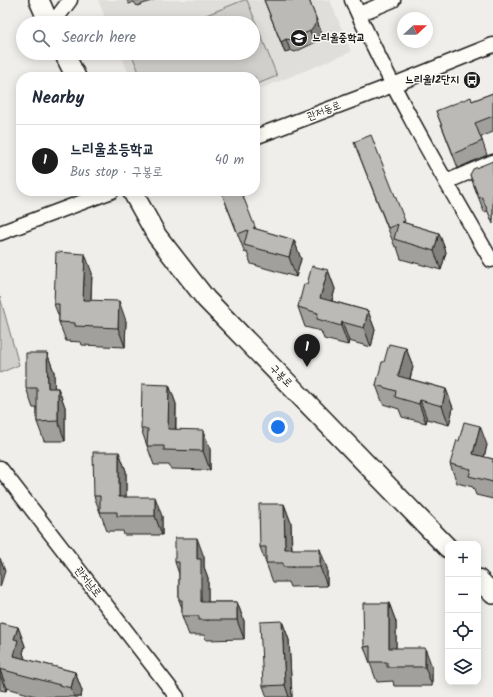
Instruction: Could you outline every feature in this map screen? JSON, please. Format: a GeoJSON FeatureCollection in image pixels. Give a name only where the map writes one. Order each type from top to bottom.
{"type":"FeatureCollection","features":[{"type":"Feature","properties":{"kind":"main road"},"geometry":{"type":"LineString","coordinates":[[39,0],[46,16]]}},
{"type":"Feature","properties":{"kind":"main road"},"geometry":{"type":"LineString","coordinates":[[68,60],[74,72]]}},
{"type":"Feature","properties":{"kind":"main road","name":"구봉로"},"geometry":{"type":"LineString","coordinates":[[135,196],[157,236],[206,299],[445,545]]}},
{"type":"Feature","properties":{"kind":"main road"},"geometry":{"type":"LineString","coordinates":[[481,582],[493,594]]}},
{"type":"Feature","properties":{"kind":"street"},"geometry":{"type":"LineString","coordinates":[[58,16],[70,0]]}},
{"type":"Feature","properties":{"kind":"street"},"geometry":{"type":"LineString","coordinates":[[352,0],[393,85],[446,182],[491,260],[493,259]]}},
{"type":"Feature","properties":{"kind":"street"},"geometry":{"type":"LineString","coordinates":[[359,14],[393,0]]}},
{"type":"Feature","properties":{"kind":"street","name":"관저동로"},"geometry":{"type":"LineString","coordinates":[[260,135],[393,85],[493,45]]}},
{"type":"Feature","properties":{"kind":"street"},"geometry":{"type":"LineString","coordinates":[[446,182],[493,162]]}},
{"type":"Feature","properties":{"kind":"street"},"geometry":{"type":"LineString","coordinates":[[0,233],[99,196]]}},
{"type":"Feature","properties":{"kind":"street","name":"관저남로"},"geometry":{"type":"LineString","coordinates":[[0,468],[177,697]]}},
{"type":"Feature","properties":{"kind":"shaded area","name":"느리울중학교"},"geometry":{"type":"Polygon","coordinates":[[[98,0],[330,0],[351,52],[260,89],[260,72],[128,72],[123,60],[260,60],[260,16],[104,16],[98,0]]]}},
{"type":"Feature","properties":{"kind":"shaded area"},"geometry":{"type":"Polygon","coordinates":[[[247,0],[253,16],[204,16],[247,0]]]}},
{"type":"Feature","properties":{"kind":"shaded area"},"geometry":{"type":"Polygon","coordinates":[[[260,33],[277,76],[260,83],[260,72],[139,72],[134,60],[260,60],[260,33]]]}},
{"type":"Feature","properties":{"kind":"shaded area"},"geometry":{"type":"Polygon","coordinates":[[[0,297],[19,365],[0,373],[0,297]]]}},
{"type":"Feature","properties":{"kind":"building"},"geometry":{"type":"Polygon","coordinates":[[[264,0],[309,0],[316,18],[316,23],[310,31],[291,40],[286,39],[281,42],[264,0]]]}},
{"type":"Feature","properties":{"kind":"building"},"geometry":{"type":"Polygon","coordinates":[[[493,93],[493,116],[475,123],[482,141],[453,154],[436,111],[471,97],[472,101],[493,93]]]}},
{"type":"Feature","properties":{"kind":"building"},"geometry":{"type":"Polygon","coordinates":[[[371,135],[405,221],[402,222],[439,233],[434,251],[394,239],[398,224],[388,228],[354,142],[371,135]]]}},
{"type":"Feature","properties":{"kind":"building"},"geometry":{"type":"Polygon","coordinates":[[[493,161],[493,220],[491,219],[482,197],[479,198],[470,175],[473,169],[493,161]]]}},
{"type":"Feature","properties":{"kind":"building"},"geometry":{"type":"Polygon","coordinates":[[[223,196],[243,196],[255,227],[253,228],[294,240],[289,257],[244,245],[248,230],[238,234],[223,196]]]}},
{"type":"Feature","properties":{"kind":"building"},"geometry":{"type":"Polygon","coordinates":[[[56,252],[85,254],[83,300],[119,301],[118,328],[75,326],[75,323],[59,322],[59,304],[54,304],[56,252]]]}},
{"type":"Feature","properties":{"kind":"building"},"geometry":{"type":"Polygon","coordinates":[[[312,266],[328,270],[320,298],[368,311],[364,328],[342,322],[341,326],[317,319],[318,313],[298,307],[304,284],[307,284],[312,266]]]}},
{"type":"Feature","properties":{"kind":"building"},"geometry":{"type":"Polygon","coordinates":[[[389,344],[406,348],[398,376],[446,389],[442,406],[420,400],[419,404],[395,397],[396,391],[376,385],[382,362],[384,362],[389,344]]]}},
{"type":"Feature","properties":{"kind":"building"},"geometry":{"type":"Polygon","coordinates":[[[26,353],[47,353],[48,388],[58,388],[58,421],[37,422],[37,388],[26,388],[26,353]]]}},
{"type":"Feature","properties":{"kind":"building"},"geometry":{"type":"Polygon","coordinates":[[[142,384],[169,385],[168,429],[203,430],[203,451],[164,450],[164,446],[147,446],[148,429],[141,429],[142,384]]]}},
{"type":"Feature","properties":{"kind":"building"},"geometry":{"type":"Polygon","coordinates":[[[464,422],[480,426],[473,454],[493,459],[493,482],[469,476],[471,469],[450,464],[457,440],[459,441],[464,422]]]}},
{"type":"Feature","properties":{"kind":"building"},"geometry":{"type":"Polygon","coordinates":[[[93,452],[119,452],[119,497],[155,497],[155,516],[117,516],[117,512],[100,512],[100,496],[94,496],[93,452]]]}},
{"type":"Feature","properties":{"kind":"building"},"geometry":{"type":"Polygon","coordinates":[[[259,504],[284,504],[285,549],[320,549],[320,567],[283,567],[283,563],[266,563],[266,547],[260,547],[259,504]]]}},
{"type":"Feature","properties":{"kind":"building"},"geometry":{"type":"Polygon","coordinates":[[[175,538],[197,538],[197,559],[201,559],[201,602],[237,602],[237,620],[199,620],[199,616],[182,616],[182,600],[179,600],[179,562],[175,562],[175,538]]]}},
{"type":"Feature","properties":{"kind":"building"},"geometry":{"type":"Polygon","coordinates":[[[363,603],[389,603],[389,648],[425,648],[425,667],[387,667],[387,662],[370,662],[370,646],[364,647],[363,603]]]}},
{"type":"Feature","properties":{"kind":"building"},"geometry":{"type":"Polygon","coordinates":[[[282,621],[285,685],[263,686],[260,622],[282,621]]]}},
{"type":"Feature","properties":{"kind":"building"},"geometry":{"type":"Polygon","coordinates":[[[1,623],[18,627],[14,639],[18,640],[14,656],[75,672],[71,688],[0,669],[1,623]]]}},
{"type":"Feature","properties":{"kind":"place","name":"느리울중학교"},"geometry":{"type":"Point","coordinates":[299,38]}},
{"type":"Feature","properties":{"kind":"place","name":"느리울12단지"},"geometry":{"type":"Point","coordinates":[472,80]}},
{"type":"Feature","properties":{"kind":"place","name":"느리울초등학교"},"geometry":{"type":"Point","coordinates":[307,367]}}]}
